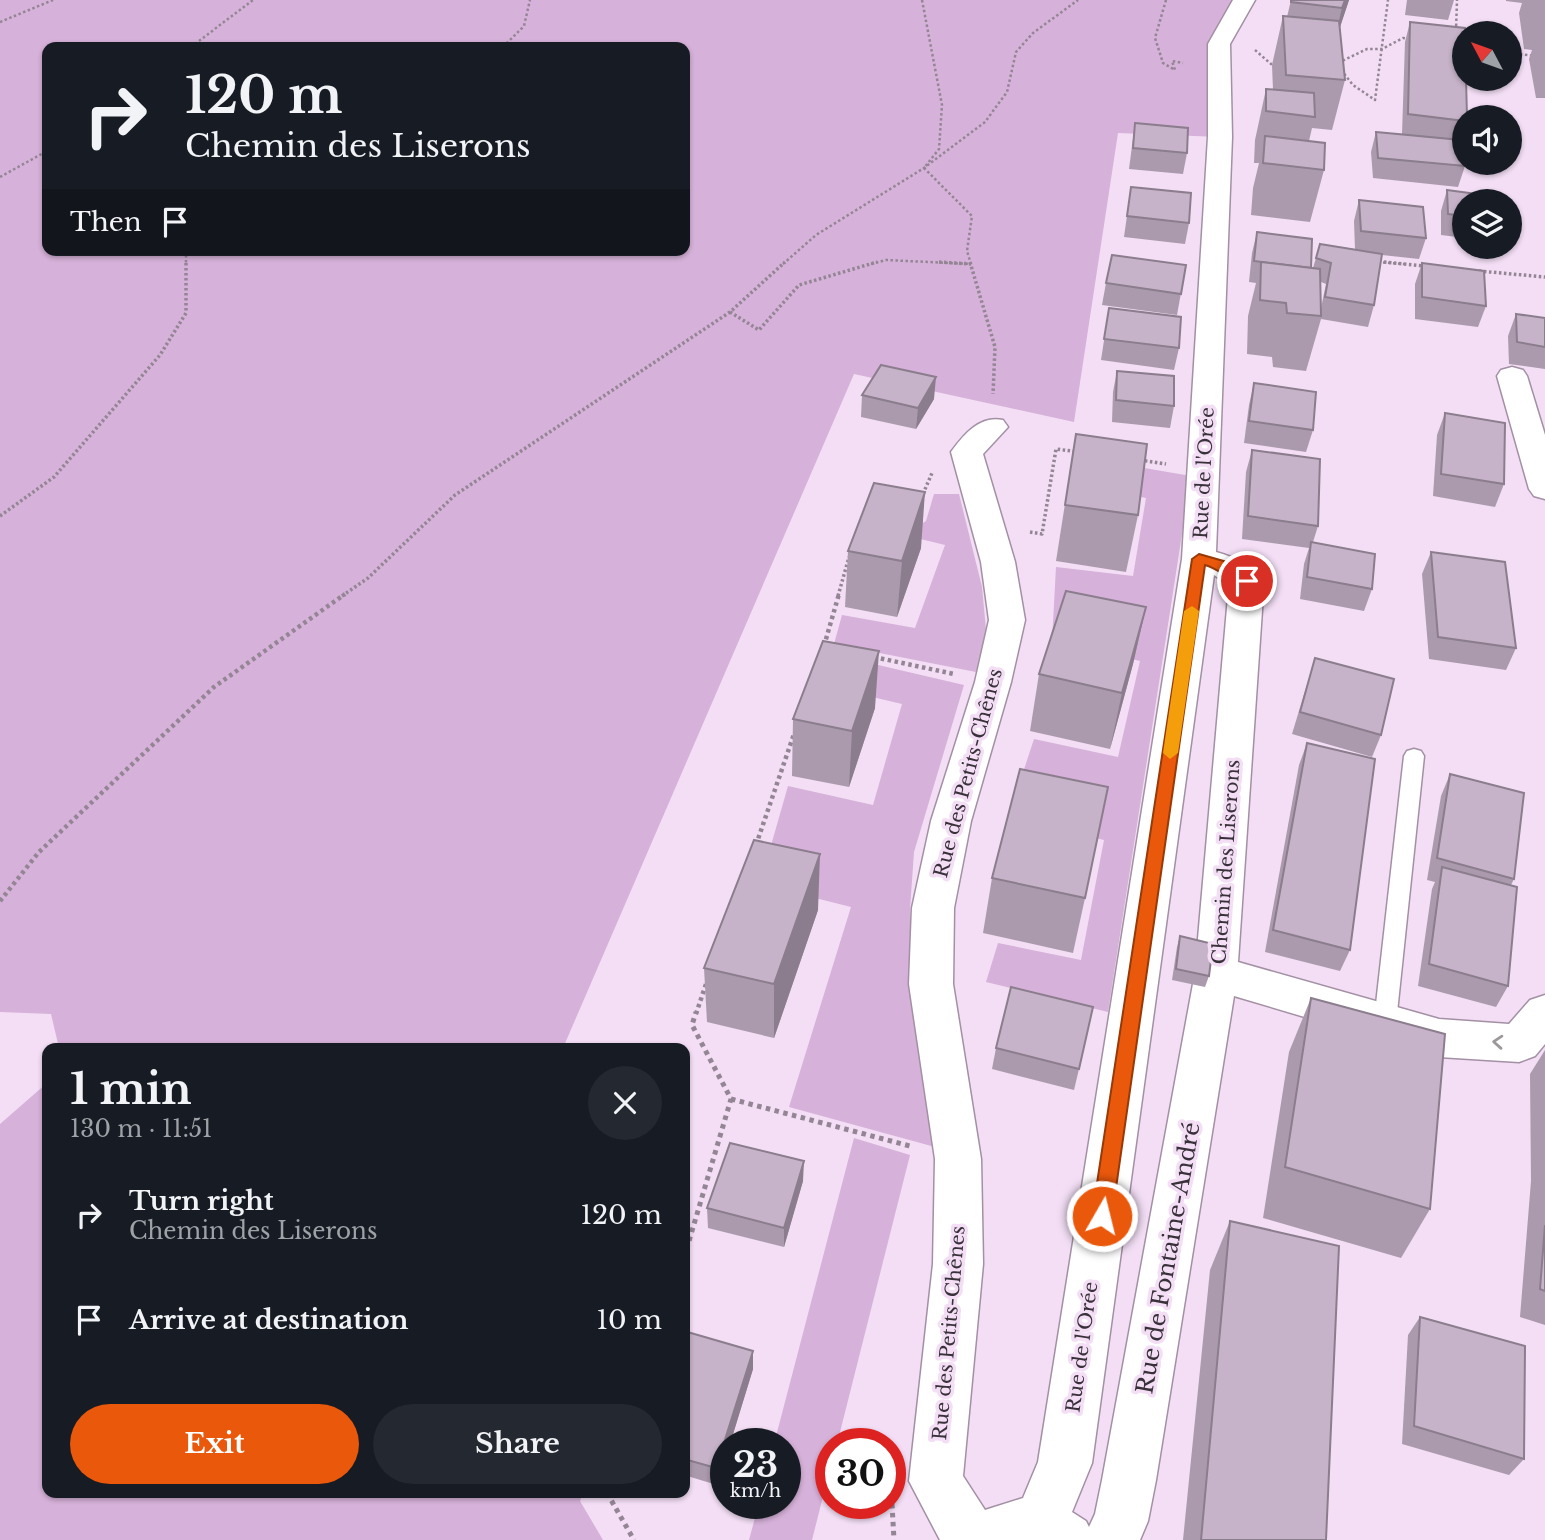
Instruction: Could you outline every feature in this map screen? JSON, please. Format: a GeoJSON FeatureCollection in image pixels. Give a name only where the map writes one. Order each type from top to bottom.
{"type":"FeatureCollection","features":[{"type":"Feature","properties":{"kind":"street"},"geometry":{"type":"LineString","coordinates":[[1219,44],[1244,0]]}},
{"type":"Feature","properties":{"kind":"street","name":"Rue de l'Orée"},"geometry":{"type":"LineString","coordinates":[[1053,1533],[1199,559],[1220,137],[1219,44]]}},
{"type":"Feature","properties":{"kind":"street"},"geometry":{"type":"LineString","coordinates":[[1513,376],[1545,489]]}},
{"type":"Feature","properties":{"kind":"street","name":"Rue des Petits-Chênes"},"geometry":{"type":"LineString","coordinates":[[974,1540],[957,1518],[936,1481],[958,1264],[958,1159],[931,984],[933,908],[951,821],[993,682],[1007,620],[979,439]]}},
{"type":"Feature","properties":{"kind":"street","name":"Chemin des Liserons"},"geometry":{"type":"LineString","coordinates":[[1199,559],[1222,565],[1247,581],[1216,973],[1438,1038],[1518,1043],[1545,1013]]}},
{"type":"Feature","properties":{"kind":"street","name":"Rue de Fontaine-André"},"geometry":{"type":"LineString","coordinates":[[1111,1540],[1121,1521],[1129,1480],[1216,973]]}},
{"type":"Feature","properties":{"kind":"street"},"geometry":{"type":"LineString","coordinates":[[985,1540],[995,1532],[1016,1525],[1053,1533]]}},
{"type":"Feature","properties":{"kind":"lane"},"geometry":{"type":"LineString","coordinates":[[1385,1022],[1414,756]]}},
{"type":"Feature","properties":{"kind":"path"},"geometry":{"type":"LineString","coordinates":[[0,22],[53,0]]}},
{"type":"Feature","properties":{"kind":"path"},"geometry":{"type":"LineString","coordinates":[[198,42],[253,0]]}},
{"type":"Feature","properties":{"kind":"path"},"geometry":{"type":"LineString","coordinates":[[508,42],[524,26],[530,0]]}},
{"type":"Feature","properties":{"kind":"path"},"geometry":{"type":"LineString","coordinates":[[922,0],[942,105],[939,149],[925,168]]}},
{"type":"Feature","properties":{"kind":"path"},"geometry":{"type":"LineString","coordinates":[[0,901],[39,852],[214,687],[368,578],[455,495],[730,312],[816,235],[925,168],[985,122],[1007,92],[1017,52],[1033,33],[1078,0]]}},
{"type":"Feature","properties":{"kind":"path"},"geometry":{"type":"LineString","coordinates":[[1166,0],[1155,38],[1163,63],[1175,70],[1172,61],[1194,65],[1200,44],[1219,44]]}},
{"type":"Feature","properties":{"kind":"path"},"geometry":{"type":"LineString","coordinates":[[1388,0],[1382,49],[1375,100],[1353,85],[1340,68],[1342,61],[1367,48],[1382,49],[1402,38],[1416,40]]}},
{"type":"Feature","properties":{"kind":"path"},"geometry":{"type":"LineString","coordinates":[[1456,21],[1457,0]]}},
{"type":"Feature","properties":{"kind":"path"},"geometry":{"type":"LineString","coordinates":[[1252,48],[1270,64],[1282,63]]}},
{"type":"Feature","properties":{"kind":"path"},"geometry":{"type":"LineString","coordinates":[[1522,54],[1545,57]]}},
{"type":"Feature","properties":{"kind":"path"},"geometry":{"type":"LineString","coordinates":[[0,177],[42,154]]}},
{"type":"Feature","properties":{"kind":"path"},"geometry":{"type":"LineString","coordinates":[[920,502],[941,451],[979,439],[995,347],[967,251],[972,216],[925,168]]}},
{"type":"Feature","properties":{"kind":"path"},"geometry":{"type":"LineString","coordinates":[[0,516],[54,477],[160,355],[186,313],[186,256]]}},
{"type":"Feature","properties":{"kind":"path"},"geometry":{"type":"LineString","coordinates":[[730,312],[759,330],[799,285],[886,260],[971,264]]}},
{"type":"Feature","properties":{"kind":"path"},"geometry":{"type":"LineString","coordinates":[[1367,261],[1436,267]]}},
{"type":"Feature","properties":{"kind":"path"},"geometry":{"type":"LineString","coordinates":[[1477,271],[1545,277]]}},
{"type":"Feature","properties":{"kind":"path"},"geometry":{"type":"LineString","coordinates":[[1020,530],[1042,534],[1056,450],[1083,453]]}},
{"type":"Feature","properties":{"kind":"path"},"geometry":{"type":"LineString","coordinates":[[1138,460],[1205,469]]}},
{"type":"Feature","properties":{"kind":"path"},"geometry":{"type":"LineString","coordinates":[[836,650],[824,647],[849,555]]}},
{"type":"Feature","properties":{"kind":"path"},"geometry":{"type":"LineString","coordinates":[[863,655],[993,682]]}},
{"type":"Feature","properties":{"kind":"path"},"geometry":{"type":"LineString","coordinates":[[751,858],[796,726]]}},
{"type":"Feature","properties":{"kind":"path"},"geometry":{"type":"LineString","coordinates":[[690,1238],[731,1099],[691,1025],[710,974]]}},
{"type":"Feature","properties":{"kind":"path"},"geometry":{"type":"LineString","coordinates":[[731,1099],[958,1159]]}},
{"type":"Feature","properties":{"kind":"path"},"geometry":{"type":"LineString","coordinates":[[610,1498],[634,1540]]}},
{"type":"Feature","properties":{"kind":"shaded area"},"geometry":{"type":"Polygon","coordinates":[[[0,0],[1244,0],[1219,44],[1220,137],[1118,133],[1074,422],[854,374],[565,1043],[58,1043],[51,1014],[0,1012],[0,0]]]}},
{"type":"Feature","properties":{"kind":"shaded area"},"geometry":{"type":"Polygon","coordinates":[[[1121,464],[1191,476],[1108,1012],[986,982],[998,943],[1081,960],[1104,840],[1008,818],[1034,739],[1118,757],[1140,661],[1052,641],[1056,567],[1133,576],[1146,498],[1116,492],[1121,464]]]}},
{"type":"Feature","properties":{"kind":"shaded area"},"geometry":{"type":"Polygon","coordinates":[[[934,494],[959,494],[982,587],[986,630],[976,672],[834,644],[842,615],[915,628],[945,545],[904,535],[926,521],[934,494]]]}},
{"type":"Feature","properties":{"kind":"shaded area"},"geometry":{"type":"Polygon","coordinates":[[[831,654],[964,685],[914,852],[910,909],[912,995],[935,1147],[789,1107],[851,907],[760,884],[788,786],[873,805],[902,704],[822,685],[831,654]]]}},
{"type":"Feature","properties":{"kind":"shaded area"},"geometry":{"type":"Polygon","coordinates":[[[42,1087],[42,1498],[581,1498],[580,1501],[603,1540],[0,1540],[0,1124],[42,1087]]]}},
{"type":"Feature","properties":{"kind":"shaded area"},"geometry":{"type":"Polygon","coordinates":[[[854,1138],[910,1155],[841,1428],[815,1428],[815,1519],[817,1519],[812,1540],[749,1540],[755,1519],[801,1519],[801,1428],[778,1428],[854,1138]]]}},
{"type":"Feature","properties":{"kind":"building"},"geometry":{"type":"Polygon","coordinates":[[[1291,0],[1345,0],[1342,8],[1291,0]]]}},
{"type":"Feature","properties":{"kind":"building"},"geometry":{"type":"Polygon","coordinates":[[[1283,16],[1339,21],[1345,80],[1286,75],[1283,16]]]}},
{"type":"Feature","properties":{"kind":"building"},"geometry":{"type":"Polygon","coordinates":[[[1410,22],[1452,27],[1452,91],[1466,91],[1467,105],[1452,105],[1452,119],[1408,114],[1410,22]]]}},
{"type":"Feature","properties":{"kind":"building"},"geometry":{"type":"Polygon","coordinates":[[[1266,89],[1314,93],[1315,117],[1266,111],[1266,89]]]}},
{"type":"Feature","properties":{"kind":"building"},"geometry":{"type":"Polygon","coordinates":[[[1135,123],[1188,128],[1187,153],[1133,148],[1135,123]]]}},
{"type":"Feature","properties":{"kind":"building"},"geometry":{"type":"Polygon","coordinates":[[[1376,132],[1452,139],[1452,165],[1378,158],[1376,132]]]}},
{"type":"Feature","properties":{"kind":"building"},"geometry":{"type":"Polygon","coordinates":[[[1265,136],[1325,143],[1324,170],[1263,163],[1265,136]]]}},
{"type":"Feature","properties":{"kind":"building"},"geometry":{"type":"Polygon","coordinates":[[[1131,187],[1191,193],[1189,223],[1127,216],[1131,187]]]}},
{"type":"Feature","properties":{"kind":"building"},"geometry":{"type":"Polygon","coordinates":[[[1447,190],[1452,191],[1452,214],[1448,214],[1447,190]]]}},
{"type":"Feature","properties":{"kind":"building"},"geometry":{"type":"Polygon","coordinates":[[[1359,200],[1423,207],[1426,238],[1361,231],[1359,200]]]}},
{"type":"Feature","properties":{"kind":"building"},"geometry":{"type":"Polygon","coordinates":[[[1257,232],[1312,239],[1311,268],[1254,261],[1257,232]]]}},
{"type":"Feature","properties":{"kind":"building"},"geometry":{"type":"Polygon","coordinates":[[[1320,244],[1382,254],[1374,305],[1325,297],[1331,263],[1316,258],[1320,244]]]}},
{"type":"Feature","properties":{"kind":"building"},"geometry":{"type":"Polygon","coordinates":[[[1112,255],[1186,265],[1181,294],[1106,283],[1112,255]]]}},
{"type":"Feature","properties":{"kind":"building"},"geometry":{"type":"Polygon","coordinates":[[[1261,262],[1320,269],[1321,316],[1287,313],[1286,303],[1260,300],[1261,262]]]}},
{"type":"Feature","properties":{"kind":"building"},"geometry":{"type":"Polygon","coordinates":[[[1422,263],[1484,271],[1486,306],[1422,297],[1422,263]]]}},
{"type":"Feature","properties":{"kind":"building"},"geometry":{"type":"Polygon","coordinates":[[[1109,308],[1181,317],[1179,348],[1104,339],[1109,308]]]}},
{"type":"Feature","properties":{"kind":"building"},"geometry":{"type":"Polygon","coordinates":[[[1516,314],[1545,318],[1545,347],[1517,342],[1516,314]]]}},
{"type":"Feature","properties":{"kind":"building"},"geometry":{"type":"Polygon","coordinates":[[[881,365],[936,377],[918,408],[862,395],[881,365]]]}},
{"type":"Feature","properties":{"kind":"building"},"geometry":{"type":"Polygon","coordinates":[[[1117,371],[1174,376],[1174,406],[1116,400],[1117,371]]]}},
{"type":"Feature","properties":{"kind":"building"},"geometry":{"type":"Polygon","coordinates":[[[1254,383],[1316,392],[1313,430],[1249,421],[1254,383]]]}},
{"type":"Feature","properties":{"kind":"building"},"geometry":{"type":"Polygon","coordinates":[[[1445,413],[1505,423],[1504,484],[1441,474],[1445,413]]]}},
{"type":"Feature","properties":{"kind":"building"},"geometry":{"type":"Polygon","coordinates":[[[1076,434],[1147,444],[1138,515],[1065,505],[1076,434]]]}},
{"type":"Feature","properties":{"kind":"building"},"geometry":{"type":"Polygon","coordinates":[[[1252,450],[1320,459],[1318,526],[1248,516],[1252,450]]]}},
{"type":"Feature","properties":{"kind":"building"},"geometry":{"type":"Polygon","coordinates":[[[874,483],[925,492],[902,561],[848,551],[874,483]]]}},
{"type":"Feature","properties":{"kind":"building"},"geometry":{"type":"Polygon","coordinates":[[[1311,542],[1375,554],[1372,589],[1307,577],[1311,542]]]}},
{"type":"Feature","properties":{"kind":"building"},"geometry":{"type":"Polygon","coordinates":[[[1431,552],[1505,562],[1516,648],[1438,637],[1431,552]]]}},
{"type":"Feature","properties":{"kind":"building"},"geometry":{"type":"Polygon","coordinates":[[[1066,591],[1146,607],[1122,693],[1039,674],[1066,591]]]}},
{"type":"Feature","properties":{"kind":"building"},"geometry":{"type":"Polygon","coordinates":[[[823,641],[879,651],[852,731],[793,719],[823,641]]]}},
{"type":"Feature","properties":{"kind":"building"},"geometry":{"type":"Polygon","coordinates":[[[1315,658],[1394,679],[1381,735],[1300,712],[1315,658]]]}},
{"type":"Feature","properties":{"kind":"building"},"geometry":{"type":"Polygon","coordinates":[[[1307,743],[1375,759],[1350,950],[1273,930],[1307,743]]]}},
{"type":"Feature","properties":{"kind":"building"},"geometry":{"type":"Polygon","coordinates":[[[1020,769],[1108,787],[1085,898],[992,878],[1020,769]]]}},
{"type":"Feature","properties":{"kind":"building"},"geometry":{"type":"Polygon","coordinates":[[[1450,774],[1524,793],[1514,879],[1437,858],[1450,774]]]}},
{"type":"Feature","properties":{"kind":"building"},"geometry":{"type":"Polygon","coordinates":[[[754,840],[820,854],[774,984],[704,968],[754,840]]]}},
{"type":"Feature","properties":{"kind":"building"},"geometry":{"type":"Polygon","coordinates":[[[1442,867],[1517,887],[1508,986],[1429,964],[1442,867]]]}},
{"type":"Feature","properties":{"kind":"building"},"geometry":{"type":"Polygon","coordinates":[[[1180,936],[1213,944],[1209,976],[1176,969],[1180,936]]]}},
{"type":"Feature","properties":{"kind":"building"},"geometry":{"type":"Polygon","coordinates":[[[1011,987],[1093,1007],[1079,1069],[996,1048],[1011,987]]]}},
{"type":"Feature","properties":{"kind":"building"},"geometry":{"type":"Polygon","coordinates":[[[1311,998],[1445,1034],[1430,1209],[1285,1167],[1311,998]]]}},
{"type":"Feature","properties":{"kind":"building"},"geometry":{"type":"Polygon","coordinates":[[[730,1143],[804,1161],[784,1228],[707,1208],[730,1143]]]}},
{"type":"Feature","properties":{"kind":"building"},"geometry":{"type":"Polygon","coordinates":[[[1230,1221],[1339,1246],[1326,1540],[1201,1540],[1230,1221]]]}},
{"type":"Feature","properties":{"kind":"building"},"geometry":{"type":"Polygon","coordinates":[[[1545,1225],[1545,1291],[1540,1289],[1545,1225]]]}},
{"type":"Feature","properties":{"kind":"building"},"geometry":{"type":"Polygon","coordinates":[[[1420,1317],[1525,1346],[1524,1459],[1414,1426],[1420,1317]]]}},
{"type":"Feature","properties":{"kind":"building"},"geometry":{"type":"Polygon","coordinates":[[[690,1333],[753,1351],[729,1428],[710,1428],[710,1466],[690,1461],[690,1333]]]}},
{"type":"Feature","properties":{"kind":"slow traffic"},"geometry":{"type":"LineString","coordinates":[[1170,753],[1192,611]]}},
{"type":"Feature","properties":{"kind":"route"},"geometry":{"type":"LineString","coordinates":[[1102,1216],[1199,559],[1222,565],[1247,581]]}}]}
